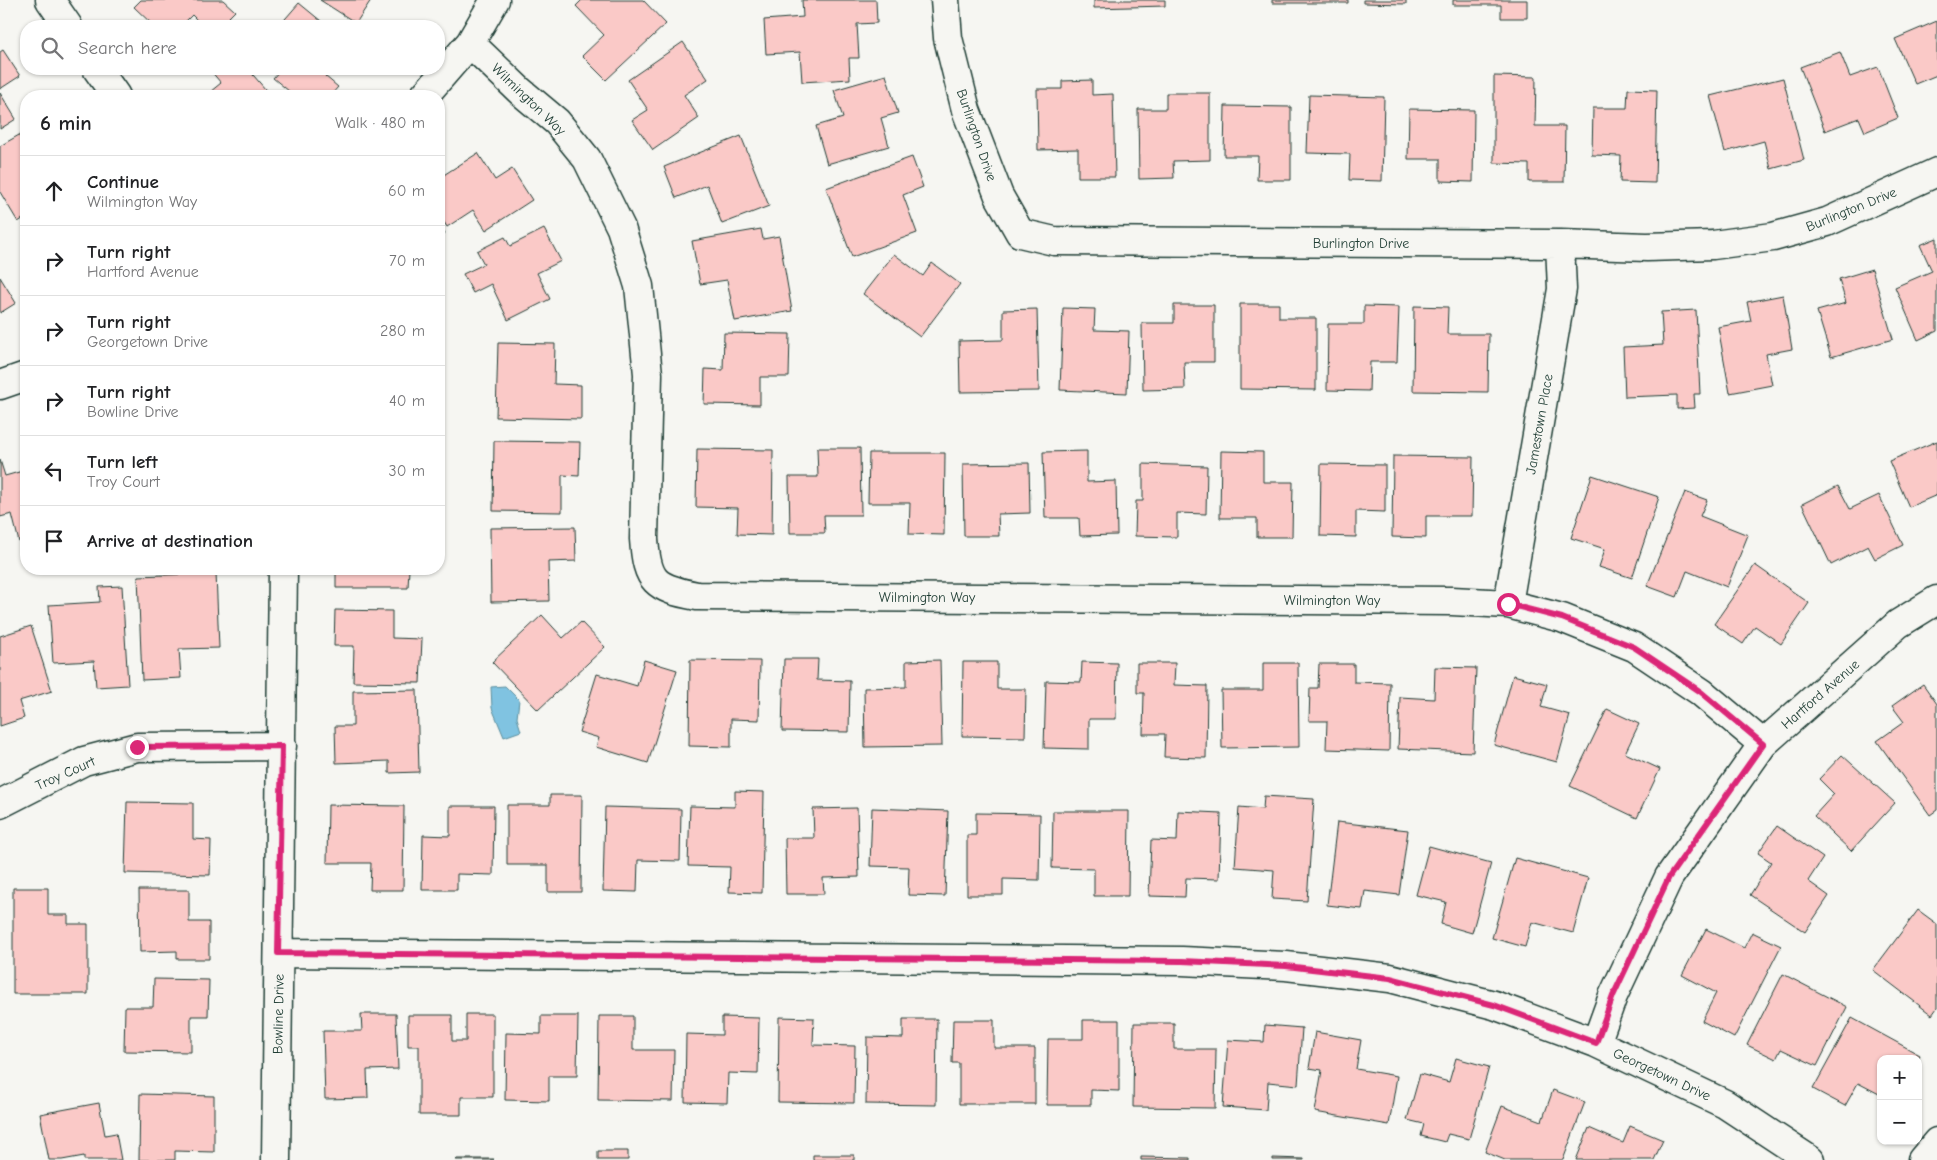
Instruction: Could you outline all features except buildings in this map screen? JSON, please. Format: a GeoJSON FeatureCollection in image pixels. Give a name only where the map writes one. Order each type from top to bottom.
{"type":"FeatureCollection","features":[{"type":"Feature","properties":{"kind":"street"},"geometry":{"type":"LineString","coordinates":[[50,0],[64,20]]}},
{"type":"Feature","properties":{"kind":"street"},"geometry":{"type":"LineString","coordinates":[[445,72],[470,43],[495,0]]}},
{"type":"Feature","properties":{"kind":"street","name":"Burlington Drive"},"geometry":{"type":"LineString","coordinates":[[945,0],[948,38],[966,110],[999,196],[1020,233],[1054,241],[1560,244],[1646,247],[1713,245],[1773,238],[1827,222],[1937,172]]}},
{"type":"Feature","properties":{"kind":"street","name":"Wilmington Way"},"geometry":{"type":"LineString","coordinates":[[470,43],[520,91],[557,122],[587,159],[621,228],[639,286],[648,374],[644,539],[646,564],[655,581],[674,591],[697,596],[1442,601],[1508,604],[1562,618],[1634,647],[1701,692],[1763,744]]}},
{"type":"Feature","properties":{"kind":"street"},"geometry":{"type":"LineString","coordinates":[[101,75],[112,90]]}},
{"type":"Feature","properties":{"kind":"street"},"geometry":{"type":"LineString","coordinates":[[429,90],[442,75]]}},
{"type":"Feature","properties":{"kind":"street","name":"Jamestown Place"},"geometry":{"type":"LineString","coordinates":[[1508,604],[1562,289],[1560,244]]}},
{"type":"Feature","properties":{"kind":"street"},"geometry":{"type":"LineString","coordinates":[[0,385],[20,378]]}},
{"type":"Feature","properties":{"kind":"street","name":"Bowline Drive"},"geometry":{"type":"LineString","coordinates":[[276,1160],[283,575]]}},
{"type":"Feature","properties":{"kind":"street","name":"Hartford Avenue"},"geometry":{"type":"LineString","coordinates":[[1596,1043],[1613,996],[1669,877],[1763,744],[1898,624],[1937,600]]}},
{"type":"Feature","properties":{"kind":"street","name":"Troy Court"},"geometry":{"type":"LineString","coordinates":[[0,804],[84,762],[137,747],[282,746]]}},
{"type":"Feature","properties":{"kind":"street","name":"Georgetown Drive"},"geometry":{"type":"LineString","coordinates":[[278,953],[1182,961],[1286,966],[1390,978],[1494,1005],[1596,1043],[1725,1104],[1810,1160]]}},
{"type":"Feature","properties":{"kind":"street"},"geometry":{"type":"LineString","coordinates":[[1922,1160],[1937,1142]]}},
{"type":"Feature","properties":{"kind":"water"},"geometry":{"type":"Polygon","coordinates":[[[505,686],[519,700],[517,718],[521,731],[504,737],[492,708],[491,687],[505,686]]]}},
{"type":"Feature","properties":{"kind":"route"},"geometry":{"type":"LineString","coordinates":[[137,747],[282,746],[278,953],[1182,961],[1286,966],[1390,978],[1494,1005],[1596,1043],[1613,996],[1669,877],[1763,744],[1701,692],[1634,647],[1562,618],[1508,604]]}}]}
